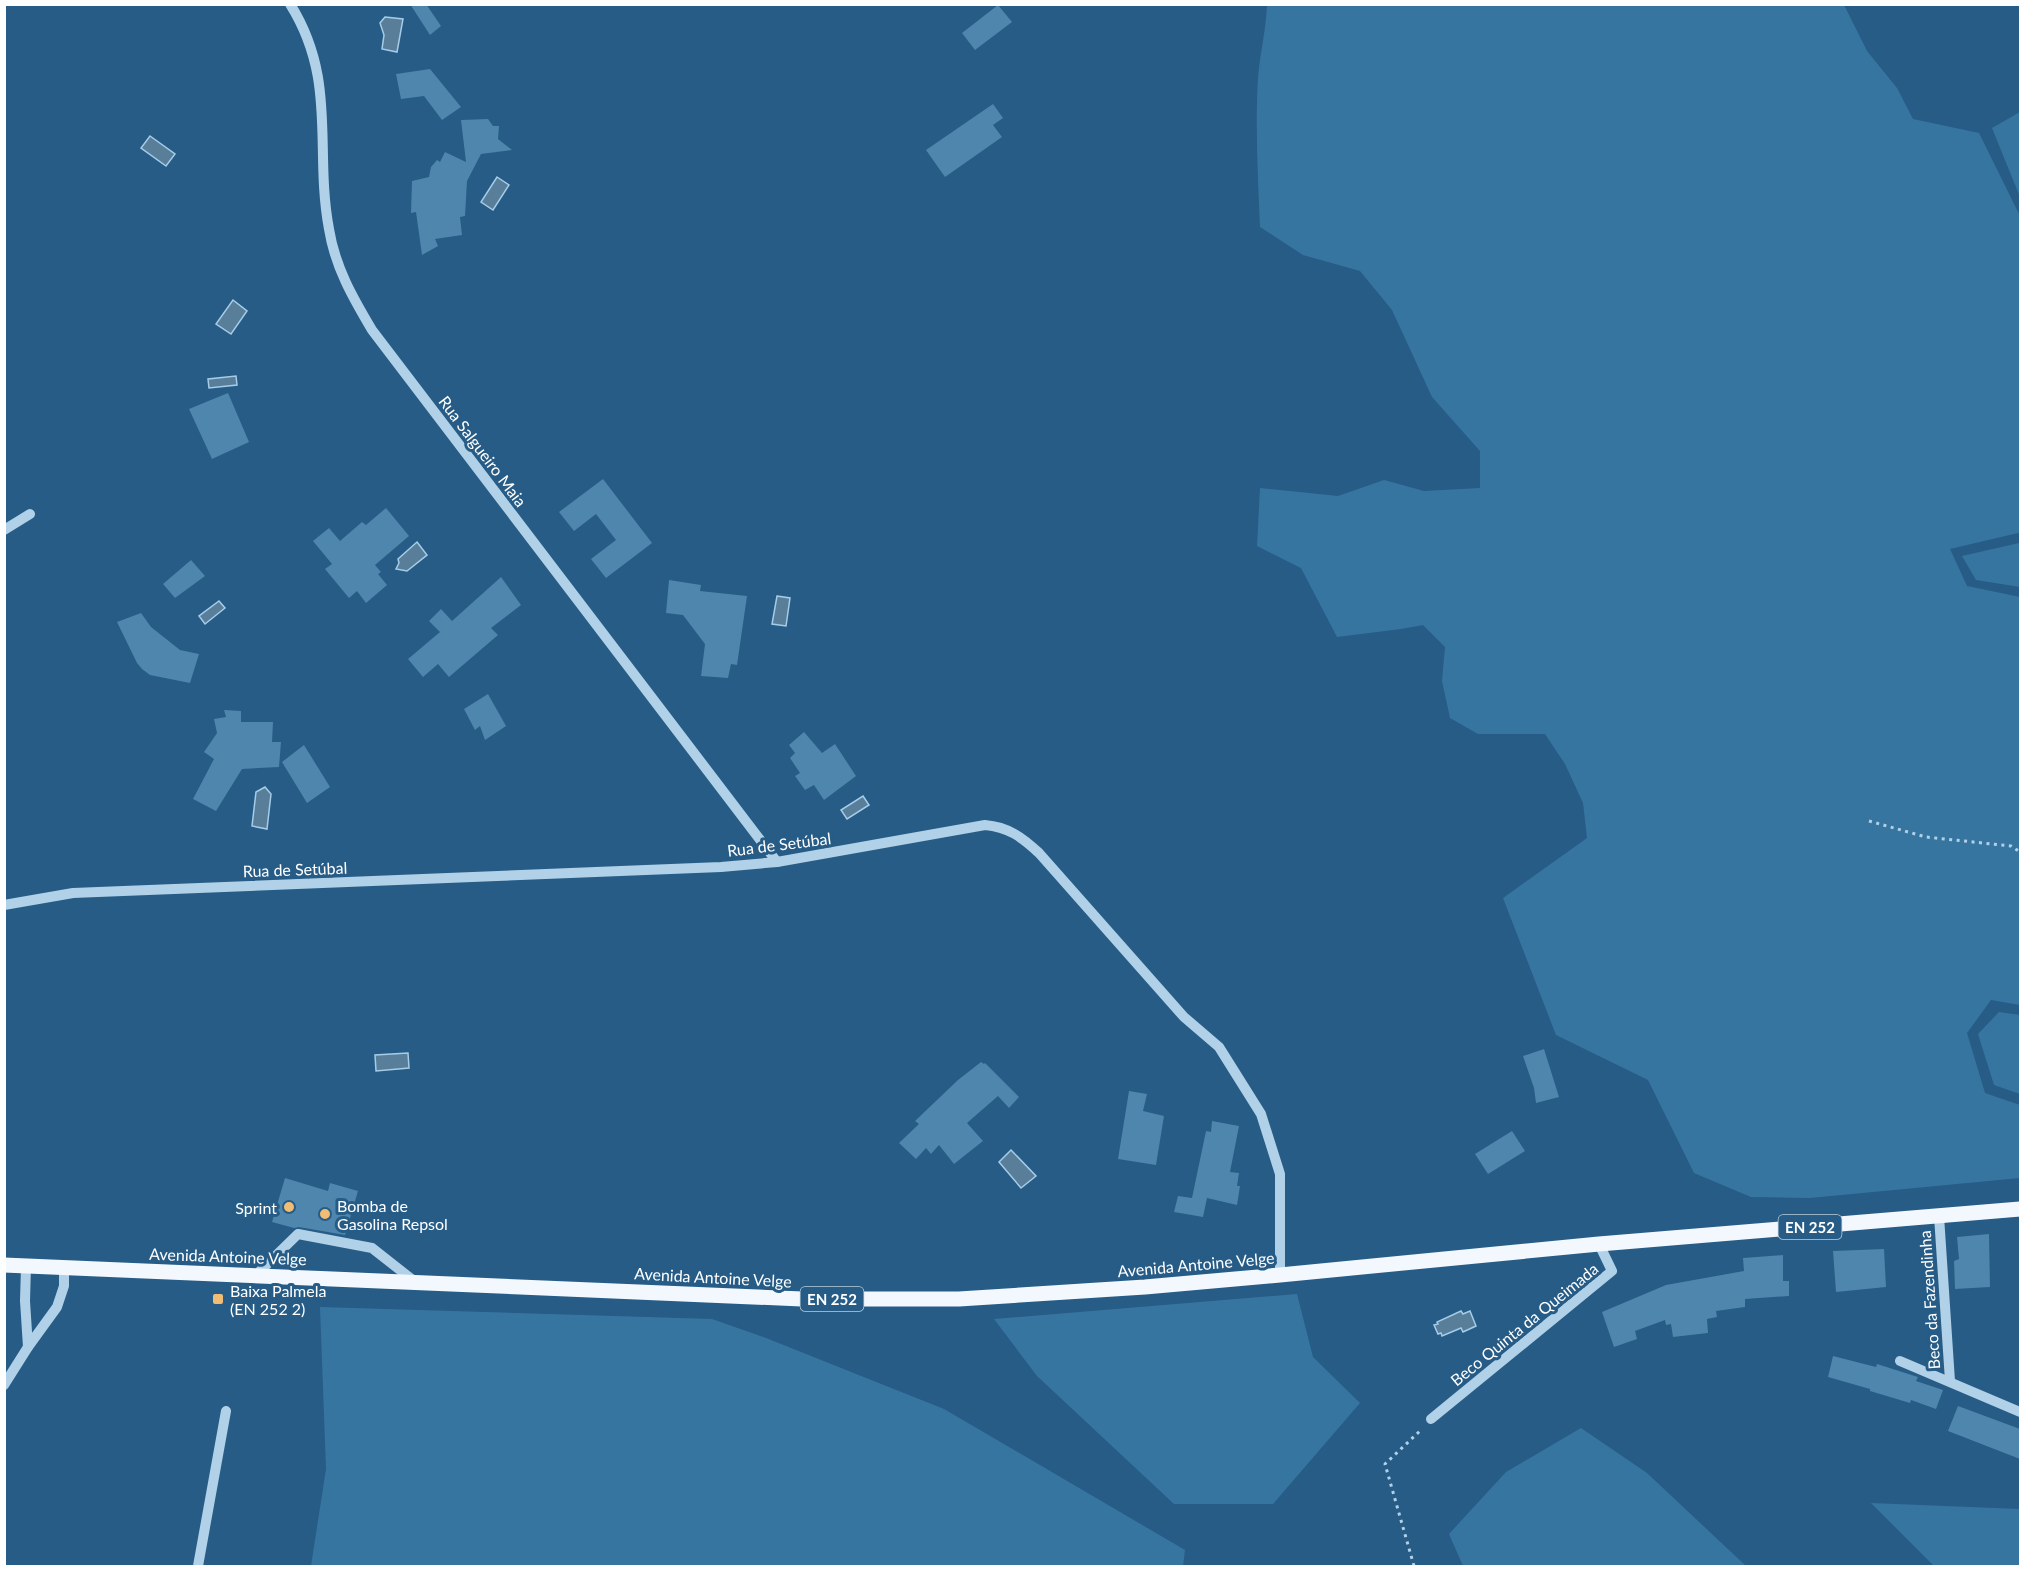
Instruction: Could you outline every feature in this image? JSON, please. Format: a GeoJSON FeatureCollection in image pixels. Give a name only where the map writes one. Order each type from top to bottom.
{"type":"FeatureCollection","features":[{"type":"Feature","properties":{"kind":"main road","name":"EN 252"},"geometry":{"type":"LineString","coordinates":[[1599,1244],[2020,1209]]}},
{"type":"Feature","properties":{"kind":"main road","name":"Avenida Antoine Velge"},"geometry":{"type":"LineString","coordinates":[[4,1265],[802,1299],[959,1299],[1145,1287],[1599,1244]]}},
{"type":"Feature","properties":{"kind":"street","name":"Rua Salgueiro Maia"},"geometry":{"type":"LineString","coordinates":[[290,4],[308,38],[320,82],[328,229],[344,280],[356,303],[380,340],[777,862]]}},
{"type":"Feature","properties":{"kind":"street"},"geometry":{"type":"LineString","coordinates":[[4,530],[30,514]]}},
{"type":"Feature","properties":{"kind":"street","name":"Rua de Setúbal"},"geometry":{"type":"LineString","coordinates":[[4,905],[73,893],[698,868],[777,862],[985,825],[998,826],[1024,839],[1039,852],[1184,1017],[1219,1047],[1261,1113],[1280,1174],[1280,1275]]}},
{"type":"Feature","properties":{"kind":"street","name":"Beco da Fazendinha"},"geometry":{"type":"LineString","coordinates":[[1939,1216],[1950,1381]]}},
{"type":"Feature","properties":{"kind":"street"},"geometry":{"type":"LineString","coordinates":[[256,1275],[298,1234],[372,1248],[414,1281]]}},
{"type":"Feature","properties":{"kind":"street","name":"Beco Quinta da Queimada"},"geometry":{"type":"LineString","coordinates":[[1431,1419],[1612,1271],[1599,1244]]}},
{"type":"Feature","properties":{"kind":"street"},"geometry":{"type":"LineString","coordinates":[[26,1266],[25,1301],[28,1347]]}},
{"type":"Feature","properties":{"kind":"street"},"geometry":{"type":"LineString","coordinates":[[4,1385],[57,1307],[64,1286],[64,1267]]}},
{"type":"Feature","properties":{"kind":"street","name":"Beco da Fazendinha"},"geometry":{"type":"LineString","coordinates":[[1900,1361],[2020,1412]]}},
{"type":"Feature","properties":{"kind":"street"},"geometry":{"type":"LineString","coordinates":[[198,1566],[226,1411]]}},
{"type":"Feature","properties":{"kind":"path"},"geometry":{"type":"LineString","coordinates":[[1869,821],[1926,837],[2011,846],[2020,852]]}},
{"type":"Feature","properties":{"kind":"path"},"geometry":{"type":"LineString","coordinates":[[1414,1566],[1385,1464],[1431,1419]]}},
{"type":"Feature","properties":{"kind":"shaded area"},"geometry":{"type":"Polygon","coordinates":[[[1267,5],[1844,5],[1867,51],[1897,88],[1913,119],[1979,133],[2020,216],[2020,534],[1950,549],[1967,586],[2020,597],[2020,1005],[1991,1000],[1967,1033],[1985,1093],[2020,1105],[2020,1178],[1810,1198],[1751,1197],[1694,1173],[1648,1080],[1556,1035],[1503,898],[1587,838],[1583,803],[1565,764],[1545,734],[1478,734],[1450,718],[1442,681],[1445,647],[1423,625],[1337,637],[1301,568],[1257,546],[1260,488],[1338,496],[1384,480],[1424,491],[1480,488],[1480,451],[1432,397],[1392,310],[1360,271],[1303,255],[1260,227],[1257,96],[1267,5]]]}},
{"type":"Feature","properties":{"kind":"shaded area"},"geometry":{"type":"Polygon","coordinates":[[[385,17],[403,19],[397,52],[382,49],[384,35],[380,23],[385,17]]]}},
{"type":"Feature","properties":{"kind":"shaded area"},"geometry":{"type":"Polygon","coordinates":[[[2020,112],[2020,197],[1992,128],[2020,112]]]}},
{"type":"Feature","properties":{"kind":"shaded area"},"geometry":{"type":"Polygon","coordinates":[[[150,136],[175,154],[166,166],[141,148],[150,136]]]}},
{"type":"Feature","properties":{"kind":"shaded area"},"geometry":{"type":"Polygon","coordinates":[[[497,177],[509,185],[493,210],[481,202],[497,177]]]}},
{"type":"Feature","properties":{"kind":"shaded area"},"geometry":{"type":"Polygon","coordinates":[[[233,300],[247,311],[231,334],[216,324],[233,300]]]}},
{"type":"Feature","properties":{"kind":"shaded area"},"geometry":{"type":"Polygon","coordinates":[[[236,376],[237,385],[209,388],[208,379],[236,376]]]}},
{"type":"Feature","properties":{"kind":"shaded area"},"geometry":{"type":"Polygon","coordinates":[[[417,542],[427,555],[407,571],[396,569],[398,559],[417,542]]]}},
{"type":"Feature","properties":{"kind":"shaded area"},"geometry":{"type":"Polygon","coordinates":[[[2019,543],[2020,587],[1976,580],[1962,556],[2019,543]]]}},
{"type":"Feature","properties":{"kind":"shaded area"},"geometry":{"type":"Polygon","coordinates":[[[777,596],[790,598],[786,626],[772,624],[777,596]]]}},
{"type":"Feature","properties":{"kind":"shaded area"},"geometry":{"type":"Polygon","coordinates":[[[219,601],[225,608],[205,624],[199,616],[219,601]]]}},
{"type":"Feature","properties":{"kind":"shaded area"},"geometry":{"type":"Polygon","coordinates":[[[265,787],[271,794],[267,829],[252,826],[256,792],[265,787]]]}},
{"type":"Feature","properties":{"kind":"shaded area"},"geometry":{"type":"Polygon","coordinates":[[[863,796],[869,805],[847,819],[841,810],[863,796]]]}},
{"type":"Feature","properties":{"kind":"shaded area"},"geometry":{"type":"Polygon","coordinates":[[[1999,1012],[2020,1015],[2020,1094],[1994,1085],[1978,1034],[1999,1012]]]}},
{"type":"Feature","properties":{"kind":"shaded area"},"geometry":{"type":"Polygon","coordinates":[[[408,1053],[409,1068],[376,1071],[375,1055],[408,1053]]]}},
{"type":"Feature","properties":{"kind":"shaded area"},"geometry":{"type":"Polygon","coordinates":[[[1011,1150],[1036,1176],[1021,1188],[999,1162],[1011,1150]]]}},
{"type":"Feature","properties":{"kind":"shaded area"},"geometry":{"type":"Polygon","coordinates":[[[1297,1294],[1313,1357],[1360,1403],[1273,1504],[1174,1504],[1037,1376],[994,1319],[1297,1294]]]}},
{"type":"Feature","properties":{"kind":"shaded area"},"geometry":{"type":"Polygon","coordinates":[[[320,1307],[712,1319],[766,1338],[944,1409],[1185,1550],[1183,1566],[311,1566],[326,1469],[320,1307]]]}},
{"type":"Feature","properties":{"kind":"shaded area"},"geometry":{"type":"Polygon","coordinates":[[[1461,1311],[1463,1314],[1470,1311],[1476,1326],[1463,1332],[1461,1328],[1442,1336],[1441,1333],[1438,1334],[1434,1325],[1438,1324],[1437,1322],[1461,1311]]]}},
{"type":"Feature","properties":{"kind":"shaded area"},"geometry":{"type":"Polygon","coordinates":[[[1581,1428],[1647,1473],[1746,1566],[1463,1566],[1449,1534],[1506,1472],[1581,1428]]]}},
{"type":"Feature","properties":{"kind":"shaded area"},"geometry":{"type":"Polygon","coordinates":[[[1871,1503],[2020,1509],[2020,1566],[1934,1566],[1871,1503]]]}},
{"type":"Feature","properties":{"kind":"building"},"geometry":{"type":"Polygon","coordinates":[[[410,4],[426,4],[441,26],[430,35],[410,4]]]}},
{"type":"Feature","properties":{"kind":"building"},"geometry":{"type":"Polygon","coordinates":[[[998,5],[1012,22],[975,50],[962,33],[998,5]]]}},
{"type":"Feature","properties":{"kind":"building"},"geometry":{"type":"Polygon","coordinates":[[[430,69],[461,107],[442,120],[424,96],[401,99],[396,74],[430,69]]]}},
{"type":"Feature","properties":{"kind":"building"},"geometry":{"type":"Polygon","coordinates":[[[993,104],[1003,118],[993,125],[1002,137],[945,177],[926,150],[993,104]]]}},
{"type":"Feature","properties":{"kind":"building"},"geometry":{"type":"Polygon","coordinates":[[[488,119],[493,126],[499,126],[498,139],[512,150],[481,154],[467,181],[465,216],[460,217],[462,235],[435,239],[438,246],[422,255],[416,212],[411,213],[412,181],[429,177],[431,167],[437,160],[440,162],[445,152],[466,162],[461,120],[488,119]]]}},
{"type":"Feature","properties":{"kind":"building"},"geometry":{"type":"Polygon","coordinates":[[[228,393],[249,442],[212,459],[189,409],[228,393]]]}},
{"type":"Feature","properties":{"kind":"building"},"geometry":{"type":"Polygon","coordinates":[[[603,479],[652,543],[606,578],[591,559],[616,540],[596,514],[574,531],[559,512],[603,479]]]}},
{"type":"Feature","properties":{"kind":"building"},"geometry":{"type":"Polygon","coordinates":[[[386,508],[409,536],[375,565],[381,572],[378,574],[387,585],[366,603],[357,591],[349,598],[325,569],[332,564],[313,541],[329,528],[340,541],[362,522],[366,525],[386,508]]]}},
{"type":"Feature","properties":{"kind":"building"},"geometry":{"type":"Polygon","coordinates":[[[191,560],[205,576],[175,598],[163,584],[191,560]]]}},
{"type":"Feature","properties":{"kind":"building"},"geometry":{"type":"Polygon","coordinates":[[[501,577],[521,605],[491,628],[498,635],[449,677],[438,664],[423,677],[408,659],[440,632],[429,621],[441,609],[452,621],[501,577]]]}},
{"type":"Feature","properties":{"kind":"building"},"geometry":{"type":"Polygon","coordinates":[[[669,580],[701,585],[700,591],[747,596],[737,665],[731,664],[728,678],[701,676],[705,644],[683,615],[666,613],[669,580]]]}},
{"type":"Feature","properties":{"kind":"building"},"geometry":{"type":"Polygon","coordinates":[[[141,613],[151,627],[180,650],[199,654],[190,683],[150,675],[137,663],[117,622],[141,613]]]}},
{"type":"Feature","properties":{"kind":"building"},"geometry":{"type":"Polygon","coordinates":[[[488,694],[506,726],[485,740],[480,726],[475,730],[464,709],[488,694]]]}},
{"type":"Feature","properties":{"kind":"building"},"geometry":{"type":"Polygon","coordinates":[[[224,710],[241,711],[241,722],[273,722],[272,742],[281,742],[279,767],[242,769],[216,811],[193,799],[214,759],[204,752],[217,733],[214,719],[226,717],[224,710]]]}},
{"type":"Feature","properties":{"kind":"building"},"geometry":{"type":"Polygon","coordinates":[[[804,732],[822,753],[835,744],[856,776],[824,800],[814,785],[805,790],[795,776],[800,773],[790,758],[795,753],[789,745],[804,732]]]}},
{"type":"Feature","properties":{"kind":"building"},"geometry":{"type":"Polygon","coordinates":[[[304,745],[330,787],[307,803],[282,762],[304,745]]]}},
{"type":"Feature","properties":{"kind":"building"},"geometry":{"type":"Polygon","coordinates":[[[1544,1049],[1559,1097],[1536,1103],[1534,1088],[1523,1056],[1544,1049]]]}},
{"type":"Feature","properties":{"kind":"building"},"geometry":{"type":"Polygon","coordinates":[[[981,1062],[985,1063],[1019,1097],[1009,1108],[998,1096],[967,1123],[983,1141],[954,1164],[939,1145],[931,1154],[926,1148],[916,1159],[899,1143],[919,1124],[915,1121],[958,1080],[981,1062]]]}},
{"type":"Feature","properties":{"kind":"building"},"geometry":{"type":"Polygon","coordinates":[[[1129,1091],[1147,1094],[1143,1111],[1164,1116],[1156,1165],[1118,1159],[1129,1091]]]}},
{"type":"Feature","properties":{"kind":"building"},"geometry":{"type":"Polygon","coordinates":[[[1212,1121],[1239,1126],[1230,1172],[1239,1173],[1237,1186],[1240,1186],[1237,1205],[1207,1198],[1203,1217],[1174,1212],[1178,1196],[1192,1198],[1206,1131],[1211,1132],[1212,1121]]]}},
{"type":"Feature","properties":{"kind":"building"},"geometry":{"type":"Polygon","coordinates":[[[1512,1131],[1525,1151],[1488,1174],[1475,1154],[1512,1131]]]}},
{"type":"Feature","properties":{"kind":"building","name":"Bomba de Gasolina Repsol"},"geometry":{"type":"Polygon","coordinates":[[[285,1178],[328,1191],[330,1183],[358,1191],[345,1235],[294,1228],[272,1222],[285,1178]]]}},
{"type":"Feature","properties":{"kind":"building"},"geometry":{"type":"Polygon","coordinates":[[[1989,1234],[1990,1287],[1955,1289],[1954,1261],[1959,1259],[1957,1237],[1989,1234]]]}},
{"type":"Feature","properties":{"kind":"building"},"geometry":{"type":"Polygon","coordinates":[[[1884,1249],[1886,1287],[1836,1292],[1833,1251],[1884,1249]]]}},
{"type":"Feature","properties":{"kind":"building"},"geometry":{"type":"Polygon","coordinates":[[[1783,1255],[1783,1281],[1789,1281],[1789,1296],[1745,1299],[1745,1307],[1716,1311],[1717,1317],[1707,1319],[1708,1333],[1673,1337],[1671,1324],[1666,1325],[1665,1320],[1635,1331],[1637,1339],[1614,1347],[1602,1312],[1666,1285],[1744,1271],[1743,1258],[1783,1255]]]}},
{"type":"Feature","properties":{"kind":"building"},"geometry":{"type":"Polygon","coordinates":[[[1833,1356],[1876,1367],[1877,1364],[1918,1377],[1916,1381],[1943,1390],[1936,1409],[1828,1377],[1833,1356]]]}},
{"type":"Feature","properties":{"kind":"building"},"geometry":{"type":"Polygon","coordinates":[[[1958,1406],[2020,1429],[2020,1459],[1948,1431],[1958,1406]]]}},
{"type":"Feature","properties":{"kind":"place","name":"Sprint"},"geometry":{"type":"Point","coordinates":[289,1207]}},
{"type":"Feature","properties":{"kind":"place","name":"Bomba de Gasolina Repsol"},"geometry":{"type":"Point","coordinates":[325,1214]}},
{"type":"Feature","properties":{"kind":"place","name":"Baixa Palmela (EN 252 2)"},"geometry":{"type":"Point","coordinates":[218,1299]}}]}
